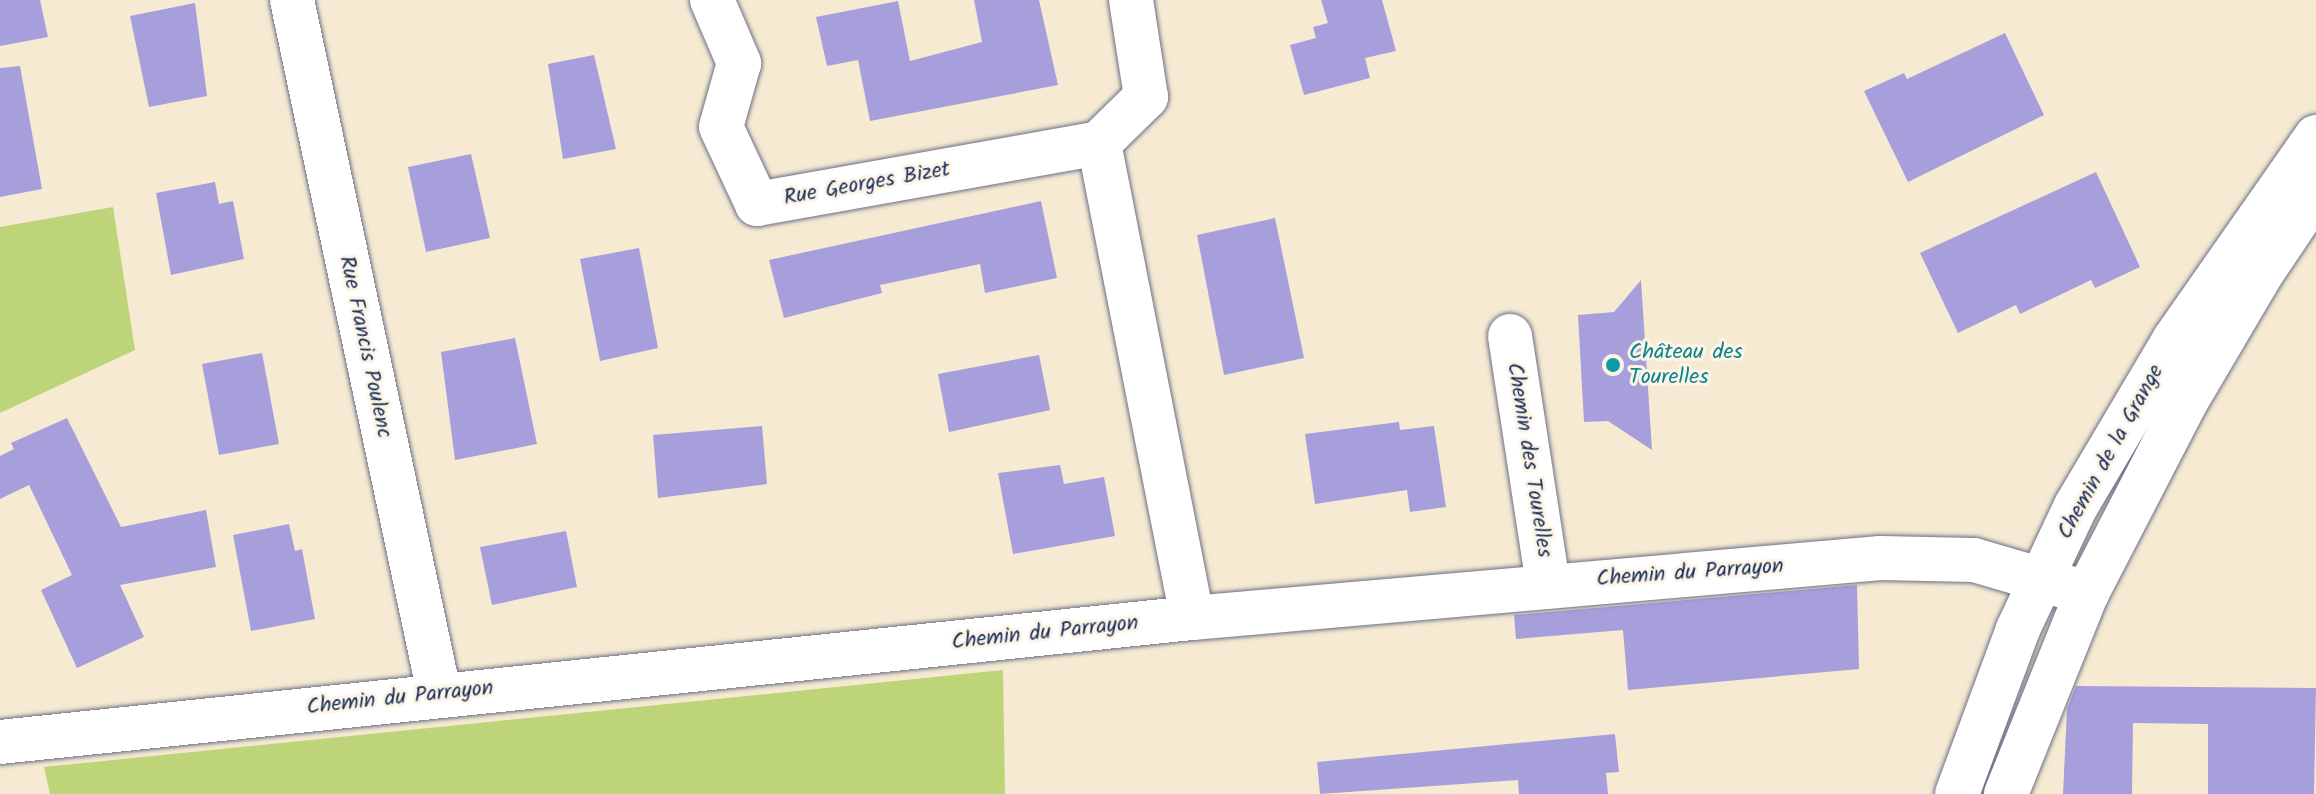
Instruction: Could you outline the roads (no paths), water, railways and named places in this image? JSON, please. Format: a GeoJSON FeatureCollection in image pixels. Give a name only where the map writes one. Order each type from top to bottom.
{"type":"FeatureCollection","features":[{"type":"Feature","properties":{"kind":"street","name":"Rue Francis Poulenc"},"geometry":{"type":"LineString","coordinates":[[292,0],[439,693]]}},
{"type":"Feature","properties":{"kind":"street","name":"Rue Georges Bizet"},"geometry":{"type":"LineString","coordinates":[[712,0],[739,63],[721,127],[757,204],[1099,143]]}},
{"type":"Feature","properties":{"kind":"street"},"geometry":{"type":"LineString","coordinates":[[1131,0],[1146,97],[1099,143],[1192,618]]}},
{"type":"Feature","properties":{"kind":"street","name":"Chemin de la Grange"},"geometry":{"type":"LineString","coordinates":[[1957,794],[1996,683],[2076,506],[2174,340],[2316,137]]}},
{"type":"Feature","properties":{"kind":"street","name":"Chemin de la Grange"},"geometry":{"type":"LineString","coordinates":[[2006,794],[2087,593],[2185,403],[2316,192]]}},
{"type":"Feature","properties":{"kind":"street","name":"Chemin des Tourelles"},"geometry":{"type":"LineString","coordinates":[[1510,336],[1548,584]]}},
{"type":"Feature","properties":{"kind":"street","name":"Chemin du Parrayon"},"geometry":{"type":"LineString","coordinates":[[5,730],[439,693],[1548,584],[1880,558],[1974,560],[2045,577],[2087,593]]}},
{"type":"Feature","properties":{"kind":"place","name":"Château des Tourelles"},"geometry":{"type":"Point","coordinates":[1613,365]}}]}
